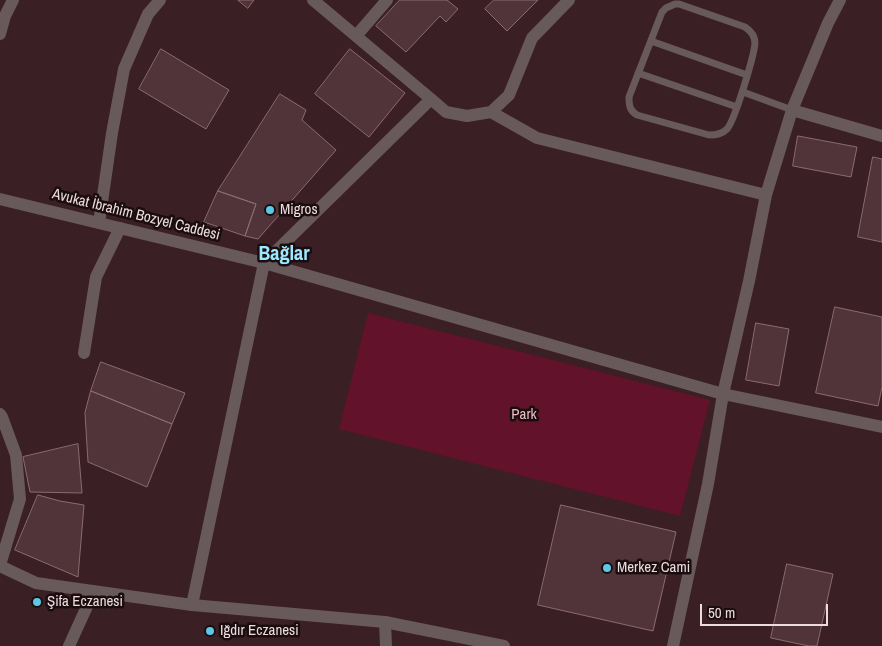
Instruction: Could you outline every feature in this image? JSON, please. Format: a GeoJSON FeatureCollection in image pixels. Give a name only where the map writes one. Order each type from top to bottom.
{"type":"FeatureCollection","features":[{"type":"Feature","properties":{"kind":"street"},"geometry":{"type":"LineString","coordinates":[[0,34],[13,0]]}},
{"type":"Feature","properties":{"kind":"street"},"geometry":{"type":"LineString","coordinates":[[99,223],[124,68],[148,14],[160,0]]}},
{"type":"Feature","properties":{"kind":"street"},"geometry":{"type":"LineString","coordinates":[[313,0],[446,112],[467,116],[491,112],[509,95],[532,38],[569,0]]}},
{"type":"Feature","properties":{"kind":"street"},"geometry":{"type":"LineString","coordinates":[[356,36],[386,0]]}},
{"type":"Feature","properties":{"kind":"street"},"geometry":{"type":"LineString","coordinates":[[672,646],[708,484],[723,394],[749,281],[766,195],[792,110],[828,23],[840,0]]}},
{"type":"Feature","properties":{"kind":"street"},"geometry":{"type":"LineString","coordinates":[[192,605],[264,262],[431,100]]}},
{"type":"Feature","properties":{"kind":"street"},"geometry":{"type":"LineString","coordinates":[[792,110],[882,136]]}},
{"type":"Feature","properties":{"kind":"street"},"geometry":{"type":"LineString","coordinates":[[491,112],[537,138],[766,195]]}},
{"type":"Feature","properties":{"kind":"street","name":"Avukat İbrahim Bozyel Caddesi"},"geometry":{"type":"LineString","coordinates":[[0,199],[264,262],[723,394],[882,427]]}},
{"type":"Feature","properties":{"kind":"street"},"geometry":{"type":"LineString","coordinates":[[84,353],[96,278],[120,228]]}},
{"type":"Feature","properties":{"kind":"street"},"geometry":{"type":"LineString","coordinates":[[0,414],[16,455],[20,499],[0,566],[36,583],[192,605],[385,622],[504,646]]}},
{"type":"Feature","properties":{"kind":"street"},"geometry":{"type":"LineString","coordinates":[[69,646],[94,591]]}},
{"type":"Feature","properties":{"kind":"street"},"geometry":{"type":"LineString","coordinates":[[385,622],[386,646]]}},
{"type":"Feature","properties":{"kind":"lane"},"geometry":{"type":"LineString","coordinates":[[675,4],[745,28],[752,33],[755,43],[743,92],[730,125],[726,130],[721,134],[709,135],[637,115],[630,109],[629,98],[651,42],[662,12],[675,4]]}},
{"type":"Feature","properties":{"kind":"lane"},"geometry":{"type":"LineString","coordinates":[[651,42],[747,76]]}},
{"type":"Feature","properties":{"kind":"lane"},"geometry":{"type":"LineString","coordinates":[[638,73],[737,107]]}},
{"type":"Feature","properties":{"kind":"lane"},"geometry":{"type":"LineString","coordinates":[[743,92],[792,110]]}},
{"type":"Feature","properties":{"kind":"green space","name":"Park"},"geometry":{"type":"Polygon","coordinates":[[[368,313],[710,400],[680,516],[339,429],[368,313]]]}},
{"type":"Feature","properties":{"kind":"building"},"geometry":{"type":"Polygon","coordinates":[[[238,0],[254,0],[248,8],[238,0]]]}},
{"type":"Feature","properties":{"kind":"building"},"geometry":{"type":"Polygon","coordinates":[[[400,0],[447,0],[458,9],[446,22],[440,16],[406,52],[376,26],[400,0]]]}},
{"type":"Feature","properties":{"kind":"building"},"geometry":{"type":"Polygon","coordinates":[[[494,0],[538,0],[507,31],[485,9],[494,0]]]}},
{"type":"Feature","properties":{"kind":"building"},"geometry":{"type":"Polygon","coordinates":[[[161,49],[229,90],[206,129],[139,89],[161,49]]]}},
{"type":"Feature","properties":{"kind":"building"},"geometry":{"type":"Polygon","coordinates":[[[350,49],[405,93],[369,137],[315,94],[350,49]]]}},
{"type":"Feature","properties":{"kind":"building"},"geometry":{"type":"Polygon","coordinates":[[[280,94],[306,110],[302,120],[336,150],[258,239],[245,236],[256,204],[218,191],[280,94]]]}},
{"type":"Feature","properties":{"kind":"building"},"geometry":{"type":"Polygon","coordinates":[[[798,136],[857,147],[851,177],[793,166],[798,136]]]}},
{"type":"Feature","properties":{"kind":"building"},"geometry":{"type":"Polygon","coordinates":[[[873,157],[882,159],[882,242],[858,237],[873,157]]]}},
{"type":"Feature","properties":{"kind":"building"},"geometry":{"type":"Polygon","coordinates":[[[218,191],[256,204],[245,236],[204,222],[218,191]]]}},
{"type":"Feature","properties":{"kind":"building"},"geometry":{"type":"Polygon","coordinates":[[[835,307],[882,317],[882,387],[878,406],[816,393],[835,307]]]}},
{"type":"Feature","properties":{"kind":"building"},"geometry":{"type":"Polygon","coordinates":[[[756,323],[789,329],[779,386],[746,380],[756,323]]]}},
{"type":"Feature","properties":{"kind":"building"},"geometry":{"type":"Polygon","coordinates":[[[101,362],[185,393],[172,424],[91,391],[101,362]]]}},
{"type":"Feature","properties":{"kind":"building"},"geometry":{"type":"Polygon","coordinates":[[[91,391],[172,424],[147,487],[88,462],[85,413],[91,391]]]}},
{"type":"Feature","properties":{"kind":"building"},"geometry":{"type":"Polygon","coordinates":[[[78,444],[82,493],[30,492],[23,457],[78,444]]]}},
{"type":"Feature","properties":{"kind":"building"},"geometry":{"type":"Polygon","coordinates":[[[38,495],[84,505],[78,577],[15,550],[38,495]]]}},
{"type":"Feature","properties":{"kind":"building","name":"Merkez Cami"},"geometry":{"type":"Polygon","coordinates":[[[561,505],[676,532],[653,631],[538,605],[561,505]]]}},
{"type":"Feature","properties":{"kind":"building"},"geometry":{"type":"Polygon","coordinates":[[[787,564],[833,574],[817,646],[771,638],[787,564]]]}},
{"type":"Feature","properties":{"kind":"place","name":"Migros"},"geometry":{"type":"Point","coordinates":[270,210]}},
{"type":"Feature","properties":{"kind":"place","name":"Merkez Cami"},"geometry":{"type":"Point","coordinates":[607,568]}},
{"type":"Feature","properties":{"kind":"place","name":"Şifa Eczanesi"},"geometry":{"type":"Point","coordinates":[37,602]}},
{"type":"Feature","properties":{"kind":"place","name":"Iğdır Eczanesi"},"geometry":{"type":"Point","coordinates":[210,631]}},
{"type":"Feature","properties":{"kind":"district","name":"Bağlar"},"geometry":{"type":"Point","coordinates":[284,255]}}]}
